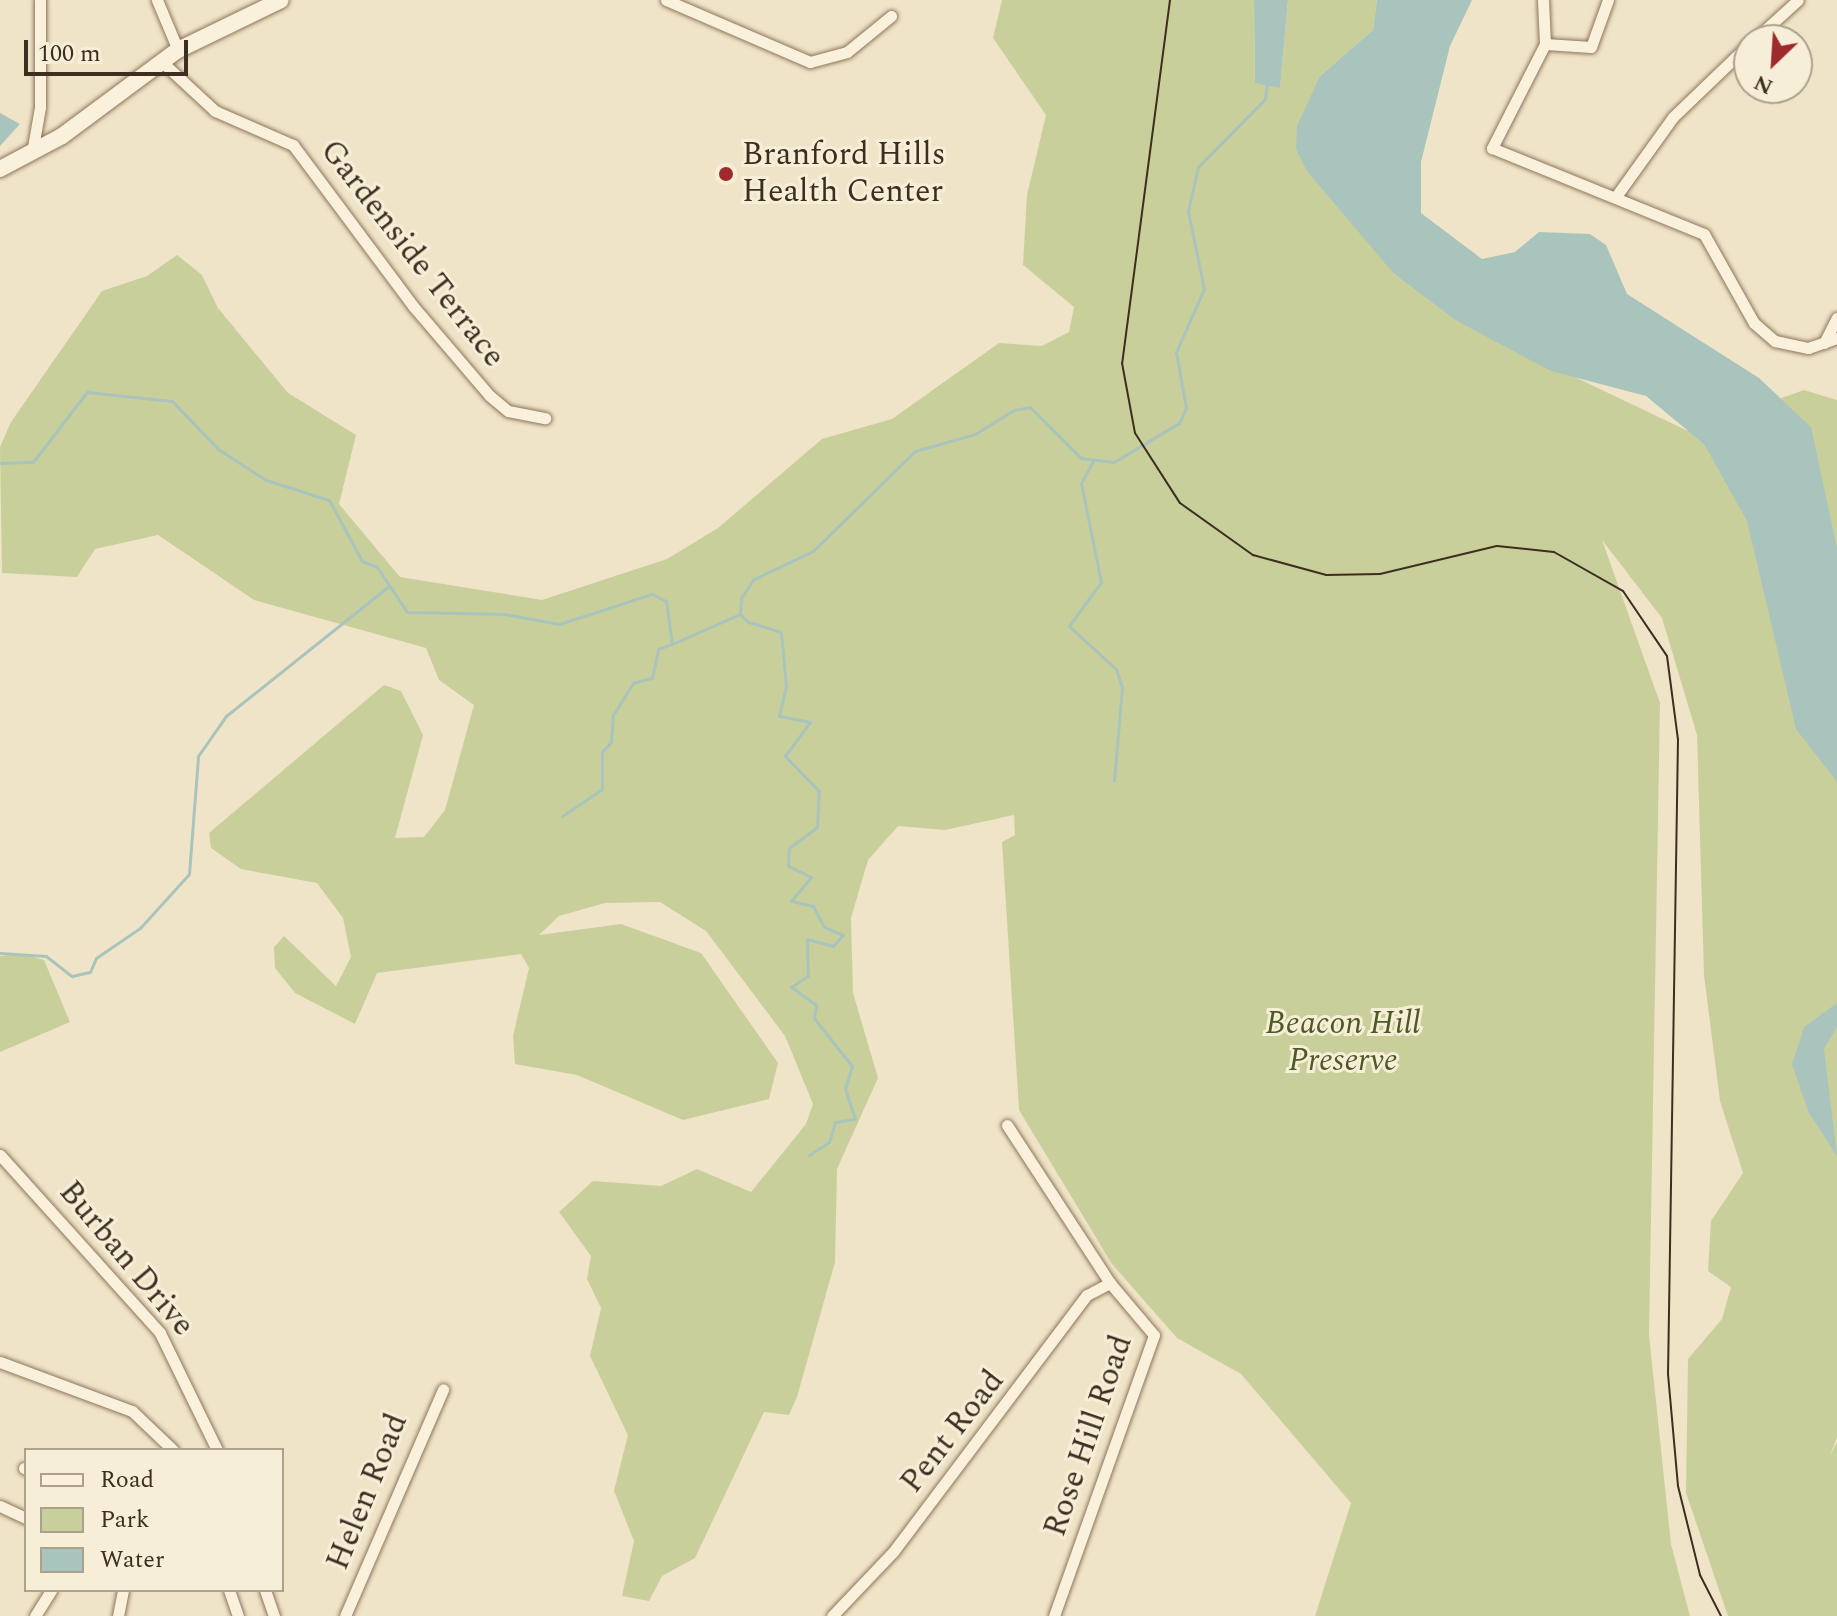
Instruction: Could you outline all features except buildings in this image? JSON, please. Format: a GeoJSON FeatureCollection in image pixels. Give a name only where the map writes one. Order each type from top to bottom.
{"type":"FeatureCollection","features":[{"type":"Feature","properties":{"kind":"street"},"geometry":{"type":"LineString","coordinates":[[32,153],[40,0]]}},
{"type":"Feature","properties":{"kind":"street"},"geometry":{"type":"LineString","coordinates":[[157,0],[178,50]]}},
{"type":"Feature","properties":{"kind":"street"},"geometry":{"type":"LineString","coordinates":[[0,169],[32,153],[178,50],[281,0]]}},
{"type":"Feature","properties":{"kind":"street"},"geometry":{"type":"LineString","coordinates":[[666,0],[810,62],[847,52],[891,16]]}},
{"type":"Feature","properties":{"kind":"street"},"geometry":{"type":"LineString","coordinates":[[1543,0],[1545,44],[1492,148],[1617,195],[1713,242],[1764,334],[1787,347],[1824,343],[1837,338]]}},
{"type":"Feature","properties":{"kind":"street"},"geometry":{"type":"LineString","coordinates":[[1545,44],[1591,47],[1608,0]]}},
{"type":"Feature","properties":{"kind":"street"},"geometry":{"type":"LineString","coordinates":[[1772,24],[1798,0]]}},
{"type":"Feature","properties":{"kind":"street"},"geometry":{"type":"LineString","coordinates":[[1617,195],[1673,117],[1733,59]]}},
{"type":"Feature","properties":{"kind":"street","name":"Gardenside Terrace"},"geometry":{"type":"LineString","coordinates":[[161,61],[215,111],[293,145],[413,306],[490,396],[508,411],[545,418]]}},
{"type":"Feature","properties":{"kind":"street"},"geometry":{"type":"LineString","coordinates":[[1824,343],[1837,318]]}},
{"type":"Feature","properties":{"kind":"street","name":"Rose Hill Road"},"geometry":{"type":"LineString","coordinates":[[1007,1125],[1110,1283],[1141,1314],[1155,1342],[1054,1616]]}},
{"type":"Feature","properties":{"kind":"street","name":"Burban Drive"},"geometry":{"type":"LineString","coordinates":[[0,1155],[160,1333],[216,1448]]}},
{"type":"Feature","properties":{"kind":"street","name":"Pent Road"},"geometry":{"type":"LineString","coordinates":[[832,1616],[880,1570],[1087,1295],[1110,1283]]}},
{"type":"Feature","properties":{"kind":"street"},"geometry":{"type":"LineString","coordinates":[[0,1362],[122,1405],[171,1448]]}},
{"type":"Feature","properties":{"kind":"street","name":"Helen Road"},"geometry":{"type":"LineString","coordinates":[[345,1616],[443,1389]]}},
{"type":"Feature","properties":{"kind":"street"},"geometry":{"type":"LineString","coordinates":[[0,1506],[24,1517]]}},
{"type":"Feature","properties":{"kind":"street"},"geometry":{"type":"LineString","coordinates":[[35,1616],[50,1592]]}},
{"type":"Feature","properties":{"kind":"street"},"geometry":{"type":"LineString","coordinates":[[118,1616],[123,1592]]}},
{"type":"Feature","properties":{"kind":"street"},"geometry":{"type":"LineString","coordinates":[[230,1592],[238,1616]]}},
{"type":"Feature","properties":{"kind":"street"},"geometry":{"type":"LineString","coordinates":[[266,1592],[274,1616]]}},
{"type":"Feature","properties":{"kind":"green space","name":"Beacon Hill Preserve"},"geometry":{"type":"Polygon","coordinates":[[[1002,0],[1254,0],[1255,83],[1280,87],[1288,0],[1377,0],[1373,30],[1320,76],[1376,246],[1394,274],[1455,320],[1688,431],[1804,390],[1837,400],[1837,1437],[1830,1456],[1837,1442],[1837,1616],[1728,1616],[1686,1493],[1688,1359],[1722,1319],[1731,1287],[1708,1271],[1711,1221],[1743,1173],[1720,1101],[1704,975],[1697,735],[1662,618],[1602,540],[1660,703],[1649,1335],[1671,1544],[1690,1616],[1315,1616],[1351,1503],[1241,1374],[1177,1338],[1112,1264],[1019,1110],[1002,842],[1015,835],[1014,815],[945,830],[898,826],[868,860],[851,918],[853,993],[878,1078],[837,1169],[835,1262],[797,1397],[789,1415],[764,1412],[695,1558],[662,1576],[649,1601],[622,1596],[634,1541],[614,1491],[628,1435],[590,1356],[601,1308],[587,1279],[591,1256],[559,1212],[593,1181],[661,1186],[697,1169],[751,1192],[806,1124],[813,1104],[785,1036],[706,931],[660,902],[605,903],[559,916],[539,935],[621,924],[701,953],[778,1063],[769,1099],[683,1120],[577,1075],[515,1064],[513,1036],[529,968],[521,954],[377,973],[355,1024],[295,993],[275,968],[274,947],[284,936],[336,986],[351,957],[343,918],[317,883],[241,869],[211,848],[209,833],[384,685],[401,691],[423,735],[395,838],[424,837],[445,810],[474,705],[439,680],[426,648],[254,600],[158,535],[95,549],[77,577],[2,573],[0,447],[11,422],[102,291],[147,276],[177,255],[202,275],[218,308],[288,393],[356,435],[339,504],[400,577],[542,600],[667,559],[718,528],[822,439],[892,419],[999,343],[1042,346],[1069,332],[1074,307],[1023,265],[1027,195],[1046,115],[993,38],[1002,0]]]}},
{"type":"Feature","properties":{"kind":"green space"},"geometry":{"type":"Polygon","coordinates":[[[22,954],[44,960],[70,1022],[0,1052],[0,956],[22,954]]]}},
{"type":"Feature","properties":{"kind":"water"},"geometry":{"type":"Polygon","coordinates":[[[1254,0],[1288,0],[1280,88],[1255,83],[1254,0]]]}},
{"type":"Feature","properties":{"kind":"water"},"geometry":{"type":"Polygon","coordinates":[[[1377,0],[1472,0],[1450,46],[1421,162],[1421,213],[1482,259],[1515,252],[1539,232],[1590,234],[1606,245],[1627,294],[1759,378],[1811,427],[1837,548],[1837,782],[1796,729],[1747,521],[1704,444],[1646,396],[1551,371],[1455,320],[1394,274],[1307,171],[1296,149],[1297,126],[1320,76],[1373,30],[1377,0]]]}},
{"type":"Feature","properties":{"kind":"water"},"geometry":{"type":"Polygon","coordinates":[[[0,113],[20,124],[0,146],[0,113]]]}},
{"type":"Feature","properties":{"kind":"water"},"geometry":{"type":"Polygon","coordinates":[[[1837,1003],[1837,1027],[1824,1049],[1837,1156],[1809,1113],[1792,1065],[1804,1027],[1837,1003]]]}},
{"type":"Feature","properties":{"kind":"waterway"},"geometry":{"type":"LineString","coordinates":[[809,1155],[829,1142],[835,1122],[855,1119],[845,1089],[852,1066],[814,1018],[816,1005],[791,987],[808,976],[807,939],[833,946],[843,935],[824,927],[813,906],[791,901],[811,877],[788,866],[789,848],[817,827],[819,791],[785,756],[810,722],[779,716],[786,686],[781,632],[748,622],[740,614],[741,598],[754,579],[813,551],[915,451],[975,434],[1014,410],[1030,407],[1081,458],[1114,462],[1179,423],[1186,408],[1176,352],[1204,289],[1188,211],[1198,167],[1265,99],[1267,82]]}},
{"type":"Feature","properties":{"kind":"waterway"},"geometry":{"type":"LineString","coordinates":[[0,463],[33,462],[87,392],[172,401],[218,449],[266,480],[329,500],[362,561],[377,567],[407,612],[504,614],[559,624],[652,594],[666,601],[672,644],[740,614]]}},
{"type":"Feature","properties":{"kind":"waterway"},"geometry":{"type":"LineString","coordinates":[[1094,459],[1081,483],[1101,582],[1069,626],[1116,669],[1122,687],[1114,781]]}},
{"type":"Feature","properties":{"kind":"waterway"},"geometry":{"type":"LineString","coordinates":[[0,953],[46,956],[72,976],[90,972],[96,958],[140,928],[189,874],[198,756],[226,716],[389,586]]}},
{"type":"Feature","properties":{"kind":"waterway"},"geometry":{"type":"LineString","coordinates":[[562,816],[602,789],[602,752],[611,742],[613,715],[633,683],[652,678],[658,649],[672,644]]}},
{"type":"Feature","properties":{"kind":"tram line"},"geometry":{"type":"LineString","coordinates":[[1170,0],[1122,363],[1135,433],[1180,503],[1253,555],[1326,575],[1380,574],[1497,546],[1554,552],[1623,591],[1667,656],[1678,739],[1668,1374],[1678,1486],[1700,1575],[1721,1616]]}},
{"type":"Feature","properties":{"kind":"place","name":"Branford Hills Health Center"},"geometry":{"type":"Point","coordinates":[726,174]}}]}
